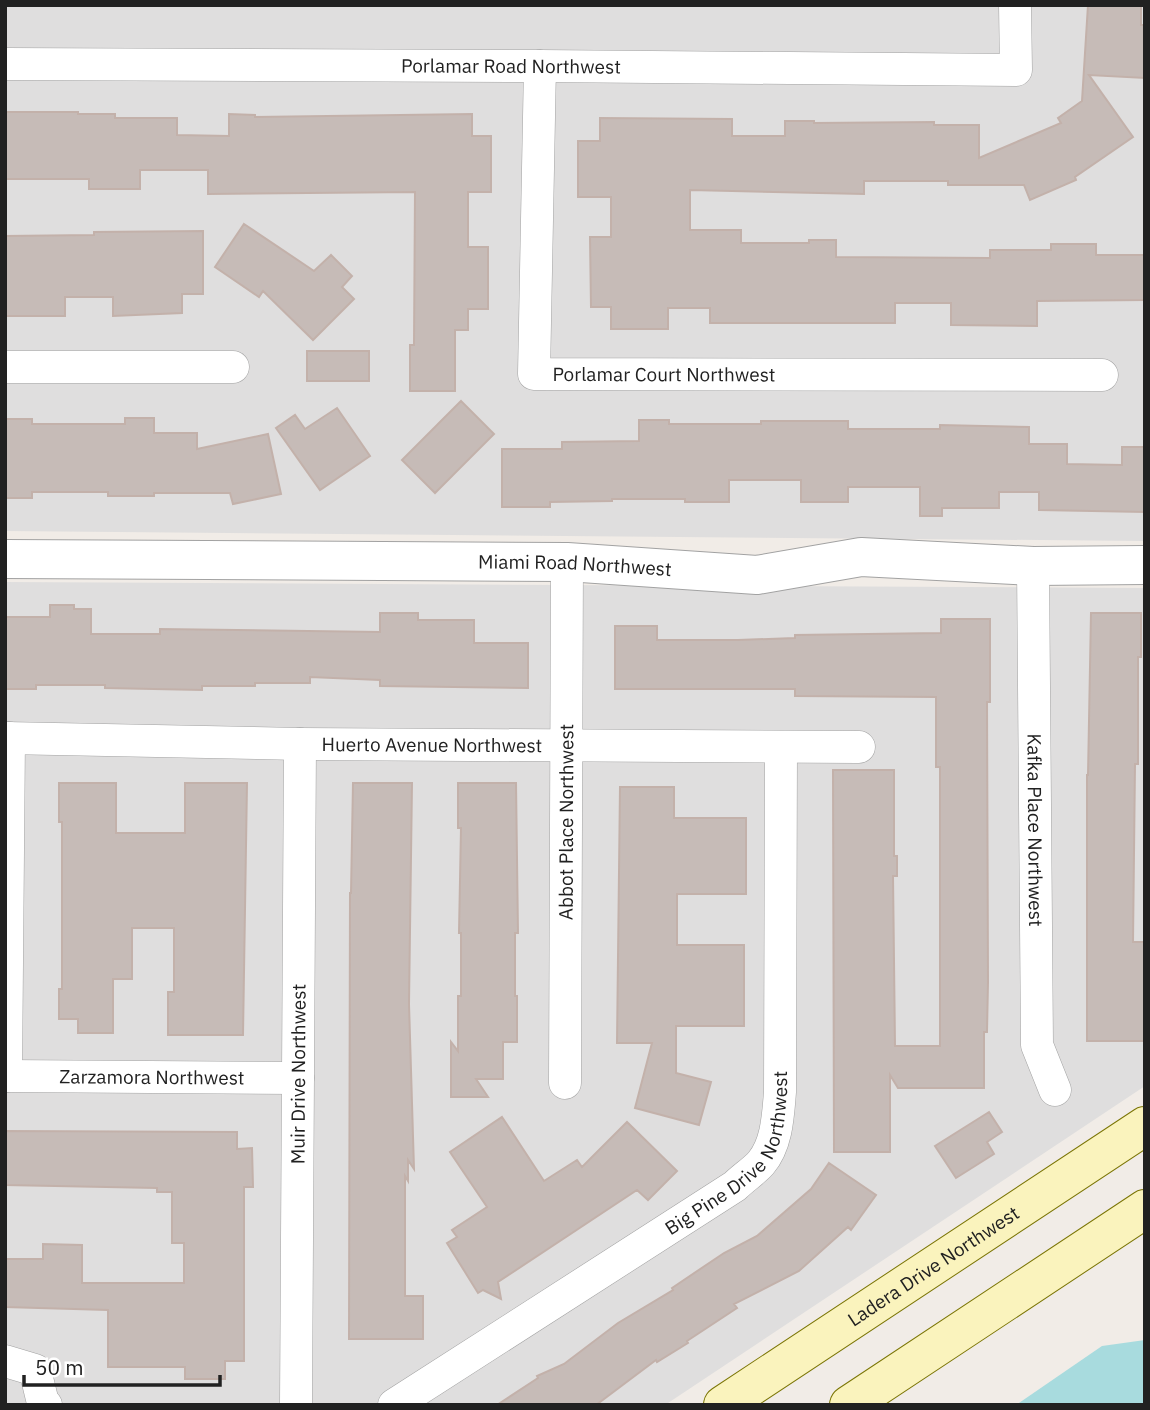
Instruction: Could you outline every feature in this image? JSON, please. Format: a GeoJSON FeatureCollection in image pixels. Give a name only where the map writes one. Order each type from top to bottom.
{"type":"FeatureCollection","features":[{"type":"Feature","properties":{"kind":"main road","name":"Ladera Drive Northwest"},"geometry":{"type":"LineString","coordinates":[[723,1405],[1145,1126]]}},
{"type":"Feature","properties":{"kind":"main road"},"geometry":{"type":"LineString","coordinates":[[849,1405],[1145,1209]]}},
{"type":"Feature","properties":{"kind":"street","name":"Porlamar Road Northwest"},"geometry":{"type":"LineString","coordinates":[[5,64],[540,65],[1016,70],[1015,5]]}},
{"type":"Feature","properties":{"kind":"street","name":"Porlamar Court Northwest"},"geometry":{"type":"LineString","coordinates":[[540,65],[534,374],[1102,375]]}},
{"type":"Feature","properties":{"kind":"street"},"geometry":{"type":"LineString","coordinates":[[5,367],[233,367]]}},
{"type":"Feature","properties":{"kind":"street","name":"Miami Road Northwest"},"geometry":{"type":"LineString","coordinates":[[5,559],[567,562],[757,575],[862,557],[1033,566],[1145,565]]}},
{"type":"Feature","properties":{"kind":"street","name":"Abbot Place Northwest"},"geometry":{"type":"LineString","coordinates":[[565,1083],[567,562]]}},
{"type":"Feature","properties":{"kind":"street","name":"Kafka Place Northwest"},"geometry":{"type":"LineString","coordinates":[[1033,566],[1037,1045],[1055,1090]]}},
{"type":"Feature","properties":{"kind":"street"},"geometry":{"type":"LineString","coordinates":[[6,1076],[7,738]]}},
{"type":"Feature","properties":{"kind":"street","name":"Huerto Avenue Northwest"},"geometry":{"type":"LineString","coordinates":[[7,738],[300,744],[859,747]]}},
{"type":"Feature","properties":{"kind":"street","name":"Muir Drive Northwest"},"geometry":{"type":"LineString","coordinates":[[296,1405],[300,744]]}},
{"type":"Feature","properties":{"kind":"street","name":"Big Pine Drive Northwest"},"geometry":{"type":"LineString","coordinates":[[394,1405],[735,1186],[761,1162],[772,1143],[778,1121],[780,1092],[781,747]]}},
{"type":"Feature","properties":{"kind":"street","name":"Zarzamora Northwest"},"geometry":{"type":"LineString","coordinates":[[6,1076],[298,1078]]}},
{"type":"Feature","properties":{"kind":"street"},"geometry":{"type":"LineString","coordinates":[[5,1360],[35,1370],[43,1404]]}},
{"type":"Feature","properties":{"kind":"shaded area"},"geometry":{"type":"Polygon","coordinates":[[[5,5],[1145,5],[1145,541],[5,531],[5,5]]]}},
{"type":"Feature","properties":{"kind":"shaded area"},"geometry":{"type":"Polygon","coordinates":[[[5,582],[1145,588],[1145,1086],[665,1405],[5,1405],[5,582]]]}},
{"type":"Feature","properties":{"kind":"water"},"geometry":{"type":"Polygon","coordinates":[[[1145,1340],[1145,1405],[1016,1405],[1102,1346],[1145,1340]]]}},
{"type":"Feature","properties":{"kind":"building"},"geometry":{"type":"Polygon","coordinates":[[[1088,5],[1141,5],[1141,25],[1145,25],[1145,78],[1089,75],[1133,137],[1075,177],[1076,180],[1030,200],[1024,185],[948,185],[948,181],[864,181],[864,194],[690,190],[690,230],[741,230],[741,243],[809,243],[809,240],[836,240],[836,257],[990,258],[990,250],[1051,250],[1051,244],[1096,244],[1096,255],[1145,255],[1145,300],[1037,301],[1037,326],[951,325],[951,303],[895,303],[895,323],[710,323],[710,308],[668,308],[668,329],[611,329],[611,307],[591,307],[590,237],[611,237],[611,197],[578,197],[578,141],[600,141],[600,118],[732,119],[732,136],[785,136],[785,121],[979,125],[979,158],[1061,123],[1058,118],[1082,101],[1088,5]]]}},
{"type":"Feature","properties":{"kind":"building"},"geometry":{"type":"Polygon","coordinates":[[[5,112],[78,112],[115,114],[115,118],[177,118],[177,135],[229,136],[229,114],[255,117],[472,114],[472,136],[491,136],[491,192],[468,192],[468,247],[488,247],[488,309],[468,309],[468,330],[455,330],[455,391],[410,391],[410,345],[414,345],[415,192],[208,194],[208,170],[140,170],[140,189],[89,189],[89,179],[5,179],[5,112]]]}},
{"type":"Feature","properties":{"kind":"building"},"geometry":{"type":"Polygon","coordinates":[[[244,224],[314,271],[331,255],[352,276],[342,287],[354,299],[313,340],[263,291],[259,297],[215,267],[244,224]]]}},
{"type":"Feature","properties":{"kind":"building"},"geometry":{"type":"Polygon","coordinates":[[[203,231],[203,294],[182,294],[182,313],[113,316],[113,297],[65,297],[65,316],[5,316],[5,236],[203,231]]]}},
{"type":"Feature","properties":{"kind":"building"},"geometry":{"type":"Polygon","coordinates":[[[307,351],[369,351],[369,381],[307,381],[307,351]]]}},
{"type":"Feature","properties":{"kind":"building"},"geometry":{"type":"Polygon","coordinates":[[[461,401],[494,434],[435,493],[402,460],[461,401]]]}},
{"type":"Feature","properties":{"kind":"building"},"geometry":{"type":"Polygon","coordinates":[[[337,408],[370,456],[320,490],[276,428],[295,415],[305,429],[337,408]]]}},
{"type":"Feature","properties":{"kind":"building"},"geometry":{"type":"Polygon","coordinates":[[[125,418],[154,418],[154,433],[197,433],[197,449],[268,434],[281,494],[233,504],[230,493],[108,496],[108,492],[32,492],[32,498],[5,498],[5,419],[32,419],[32,424],[125,424],[125,418]]]}},
{"type":"Feature","properties":{"kind":"building"},"geometry":{"type":"Polygon","coordinates":[[[639,420],[669,420],[669,424],[848,421],[848,429],[940,429],[940,425],[1029,427],[1029,444],[1067,444],[1067,464],[1122,465],[1122,447],[1145,447],[1145,512],[1039,510],[1039,492],[999,492],[999,508],[942,508],[942,516],[920,516],[920,487],[848,487],[848,502],[801,502],[801,480],[729,480],[729,502],[612,499],[550,502],[550,507],[502,507],[502,449],[562,449],[562,442],[639,441],[639,420]]]}},
{"type":"Feature","properties":{"kind":"building"},"geometry":{"type":"Polygon","coordinates":[[[50,605],[74,605],[74,609],[91,609],[91,634],[160,634],[160,629],[380,632],[380,613],[418,613],[418,620],[474,620],[474,643],[528,643],[528,688],[380,686],[380,680],[310,677],[310,683],[202,686],[202,690],[105,688],[105,685],[36,685],[36,689],[5,689],[5,617],[50,617],[50,605]]]}},
{"type":"Feature","properties":{"kind":"building"},"geometry":{"type":"Polygon","coordinates":[[[1091,613],[1141,613],[1141,657],[1138,657],[1138,764],[1135,764],[1133,942],[1145,942],[1145,1041],[1087,1041],[1087,775],[1091,613]]]}},
{"type":"Feature","properties":{"kind":"building"},"geometry":{"type":"Polygon","coordinates":[[[941,619],[990,619],[990,702],[987,702],[988,982],[987,1032],[984,1032],[984,1088],[898,1088],[890,1075],[890,1152],[834,1152],[833,770],[894,770],[894,856],[897,856],[897,876],[893,876],[895,1046],[940,1046],[940,767],[936,767],[936,697],[795,696],[795,689],[615,689],[615,626],[657,626],[657,640],[738,640],[795,638],[795,635],[941,633],[941,619]]]}},
{"type":"Feature","properties":{"kind":"building"},"geometry":{"type":"Polygon","coordinates":[[[59,783],[116,783],[116,833],[185,833],[185,783],[247,783],[243,1035],[168,1035],[168,992],[174,992],[174,928],[132,928],[132,979],[113,979],[113,1033],[78,1033],[78,1019],[59,1019],[59,989],[62,989],[62,822],[59,822],[59,783]]]}},
{"type":"Feature","properties":{"kind":"building"},"geometry":{"type":"Polygon","coordinates":[[[353,783],[412,783],[409,1004],[414,1169],[408,1160],[408,1181],[405,1176],[405,1296],[423,1296],[423,1339],[349,1339],[350,893],[353,783]]]}},
{"type":"Feature","properties":{"kind":"building"},"geometry":{"type":"Polygon","coordinates":[[[458,783],[516,783],[517,1042],[503,1042],[503,1079],[476,1079],[488,1097],[451,1097],[451,1042],[458,1051],[458,996],[461,996],[461,828],[458,828],[458,783]]]}},
{"type":"Feature","properties":{"kind":"building"},"geometry":{"type":"Polygon","coordinates":[[[620,787],[674,787],[674,818],[746,818],[746,894],[677,894],[677,945],[744,945],[744,1026],[676,1026],[676,1073],[711,1082],[699,1125],[635,1108],[652,1043],[617,1043],[620,787]]]}},
{"type":"Feature","properties":{"kind":"building"},"geometry":{"type":"Polygon","coordinates":[[[989,1112],[1002,1132],[987,1142],[994,1154],[956,1178],[935,1146],[989,1112]]]}},
{"type":"Feature","properties":{"kind":"building"},"geometry":{"type":"Polygon","coordinates":[[[502,1117],[544,1181],[577,1160],[582,1167],[627,1122],[677,1171],[648,1200],[637,1190],[498,1282],[501,1299],[483,1290],[478,1293],[447,1243],[457,1237],[452,1230],[487,1207],[450,1152],[502,1117]]]}},
{"type":"Feature","properties":{"kind":"building"},"geometry":{"type":"Polygon","coordinates":[[[5,1131],[237,1132],[237,1149],[252,1148],[253,1187],[244,1187],[244,1361],[225,1361],[225,1379],[185,1379],[185,1367],[108,1367],[108,1310],[5,1307],[5,1259],[43,1259],[43,1244],[82,1245],[82,1283],[184,1283],[184,1243],[172,1243],[172,1192],[157,1192],[157,1188],[5,1185],[5,1131]]]}},
{"type":"Feature","properties":{"kind":"building"},"geometry":{"type":"Polygon","coordinates":[[[829,1163],[876,1195],[851,1230],[848,1227],[799,1271],[734,1304],[737,1308],[687,1341],[688,1343],[657,1362],[656,1360],[596,1405],[497,1405],[538,1378],[537,1376],[564,1364],[618,1323],[673,1290],[672,1288],[724,1253],[757,1236],[811,1189],[829,1163]]]}}]}
